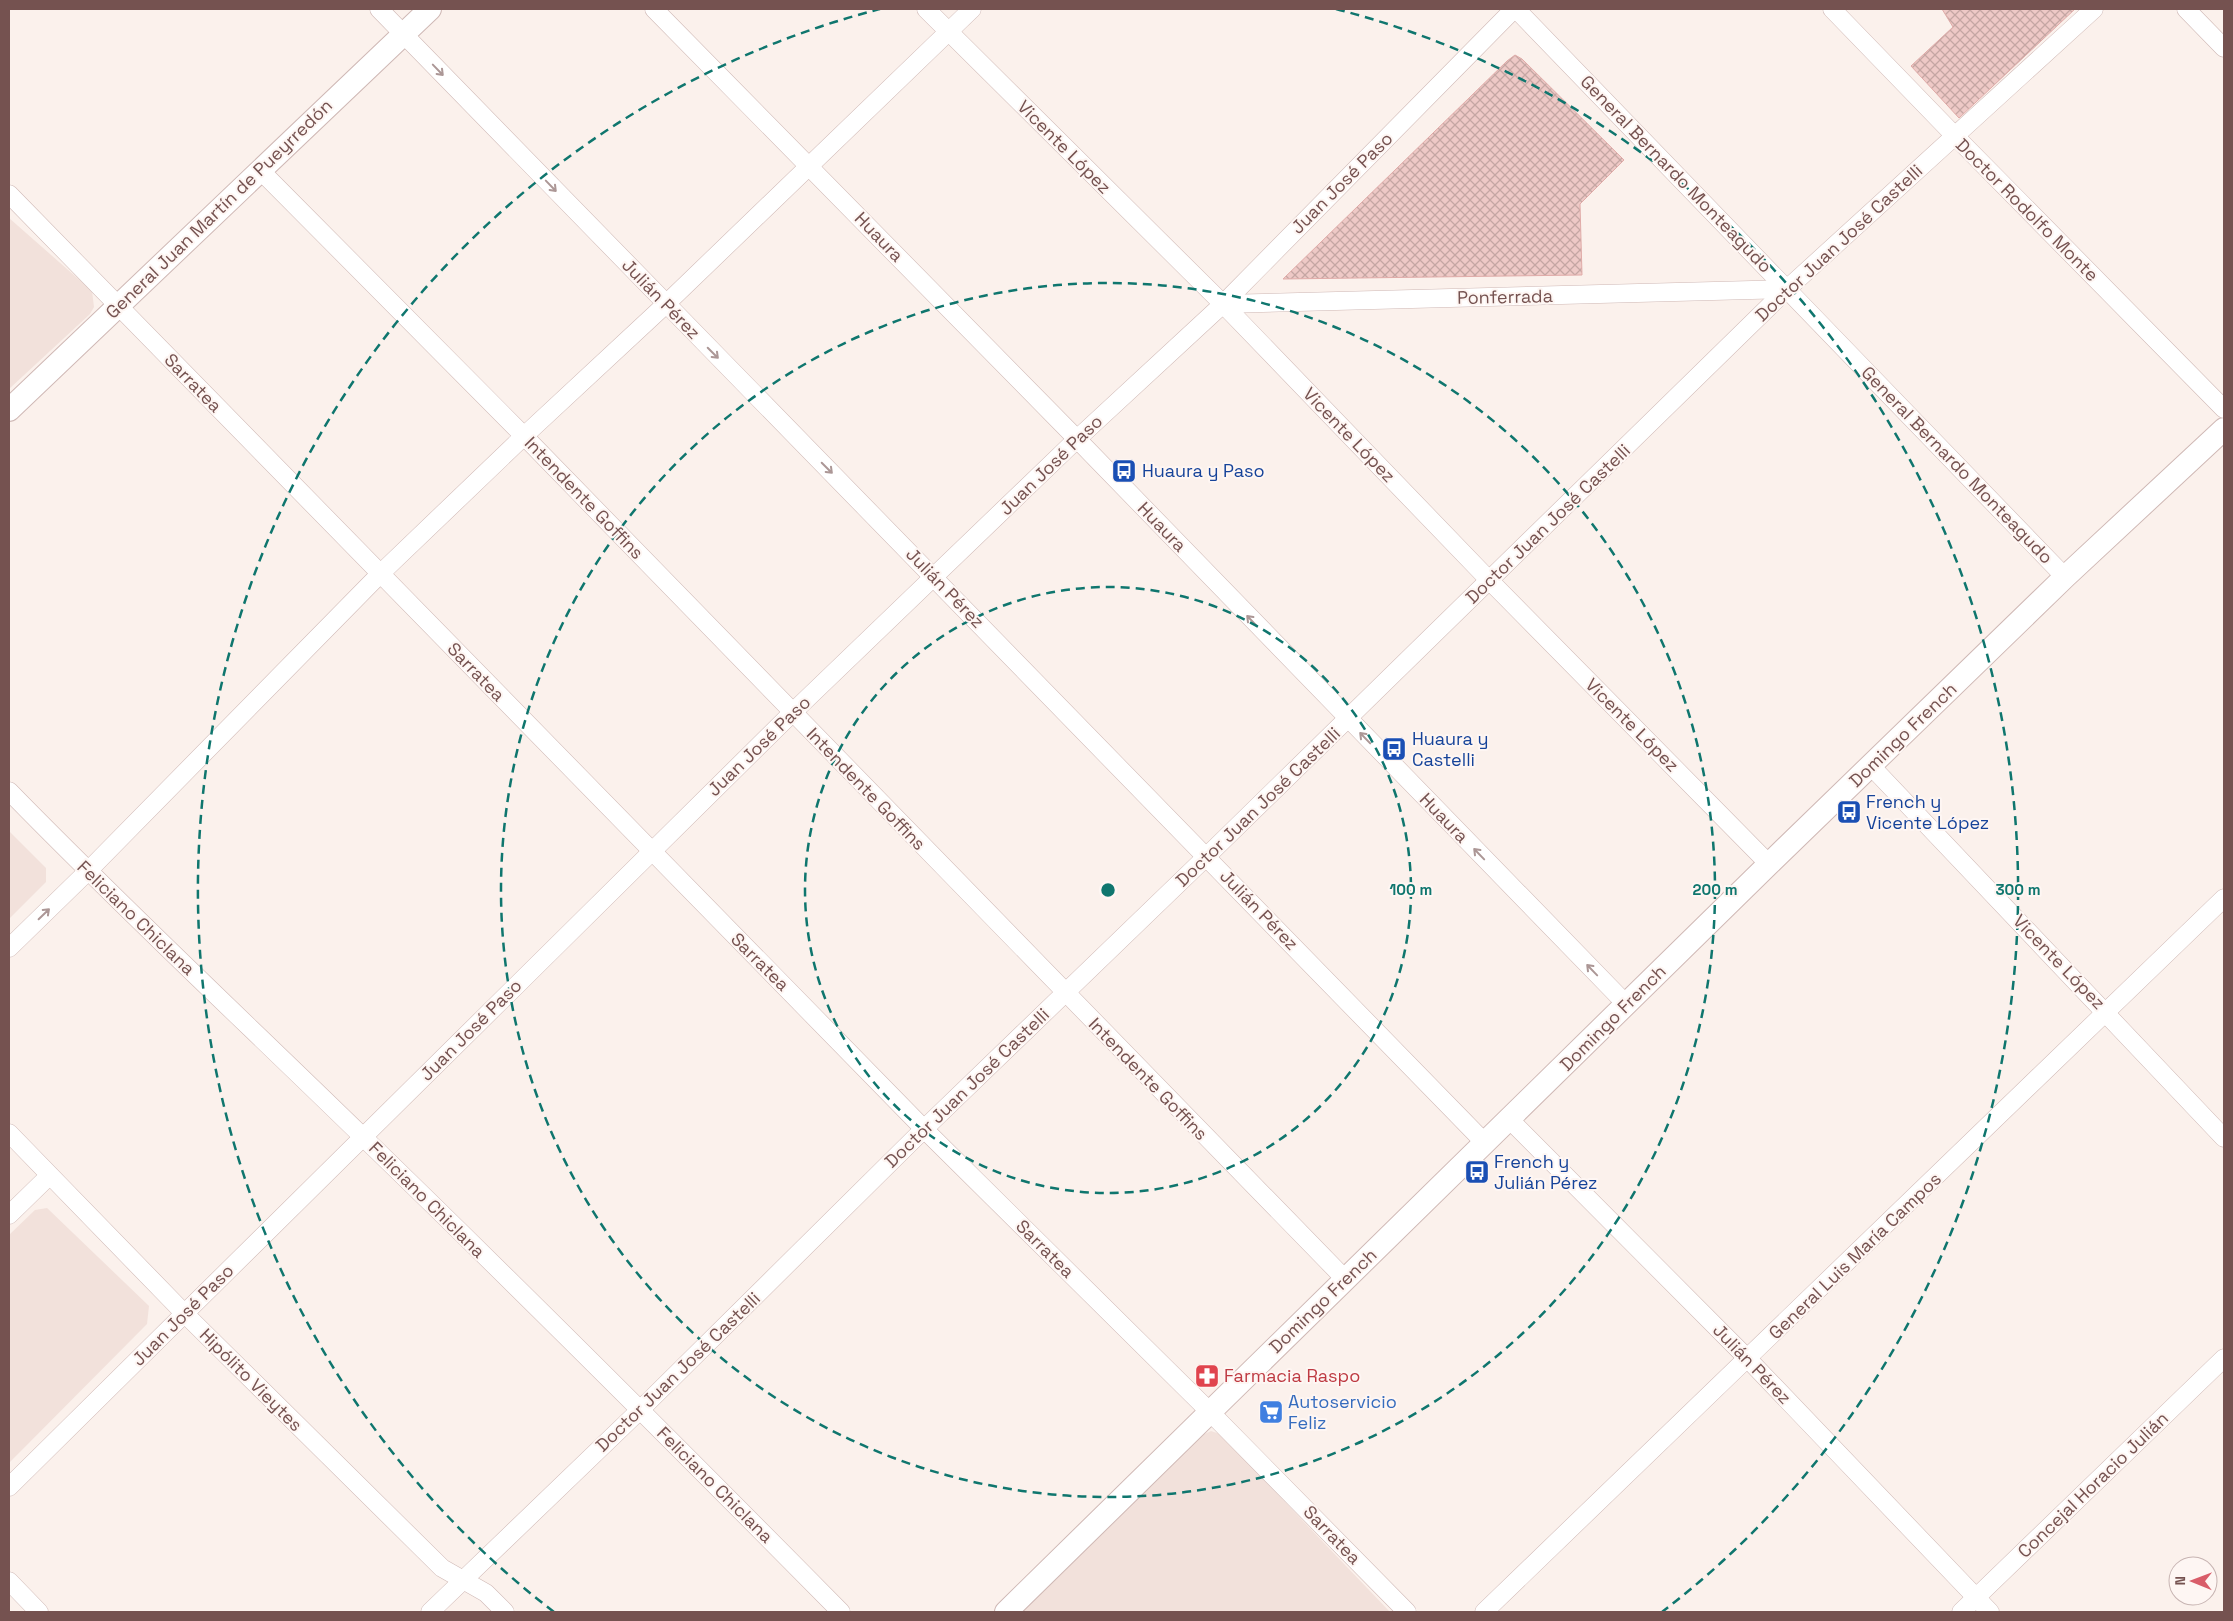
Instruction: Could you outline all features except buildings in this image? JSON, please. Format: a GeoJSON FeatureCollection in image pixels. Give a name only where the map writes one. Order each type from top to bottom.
{"type":"FeatureCollection","features":[{"type":"Feature","properties":{"kind":"street","name":"Julián Pérez"},"geometry":{"type":"LineString","coordinates":[[379,9],[1485,1143]]}},
{"type":"Feature","properties":{"kind":"street","name":"General Juan Martín de Pueyrredón"},"geometry":{"type":"LineString","coordinates":[[9,410],[430,9]]}},
{"type":"Feature","properties":{"kind":"street","name":"Huaura"},"geometry":{"type":"LineString","coordinates":[[654,9],[1077,439],[1627,1005]]}},
{"type":"Feature","properties":{"kind":"street","name":"Vicente López"},"geometry":{"type":"LineString","coordinates":[[926,9],[1223,304],[1490,581],[1769,864]]}},
{"type":"Feature","properties":{"kind":"street"},"geometry":{"type":"LineString","coordinates":[[9,948],[87,872],[380,574],[666,304],[808,165],[972,9]]}},
{"type":"Feature","properties":{"kind":"street","name":"General Bernardo Monteagudo"},"geometry":{"type":"LineString","coordinates":[[1515,9],[2065,577]]}},
{"type":"Feature","properties":{"kind":"street","name":"Juan José Paso"},"geometry":{"type":"LineString","coordinates":[[9,1487],[792,713],[1077,439],[1223,304],[1515,9]]}},
{"type":"Feature","properties":{"kind":"street","name":"Doctor Rodolfo Monte"},"geometry":{"type":"LineString","coordinates":[[1832,9],[2224,409]]}},
{"type":"Feature","properties":{"kind":"street","name":"Doctor Juan José Castelli"},"geometry":{"type":"LineString","coordinates":[[430,1612],[640,1410],[924,1128],[1348,720],[1787,289],[2094,9]]}},
{"type":"Feature","properties":{"kind":"street"},"geometry":{"type":"LineString","coordinates":[[2186,9],[2224,48]]}},
{"type":"Feature","properties":{"kind":"street","name":"Intendente Goffins"},"geometry":{"type":"LineString","coordinates":[[260,170],[524,436],[1345,1280]]}},
{"type":"Feature","properties":{"kind":"street","name":"Sarratea"},"geometry":{"type":"LineString","coordinates":[[9,194],[924,1128],[1210,1412],[1407,1612]]}},
{"type":"Feature","properties":{"kind":"street","name":"Ponferrada"},"geometry":{"type":"LineString","coordinates":[[1223,304],[1787,289]]}},
{"type":"Feature","properties":{"kind":"street","name":"Domingo French"},"geometry":{"type":"LineString","coordinates":[[1006,1612],[1769,864],[2065,577],[2224,428]]}},
{"type":"Feature","properties":{"kind":"street","name":"Vicente López"},"geometry":{"type":"LineString","coordinates":[[1872,766],[2224,1138]]}},
{"type":"Feature","properties":{"kind":"street","name":"Feliciano Chiclana"},"geometry":{"type":"LineString","coordinates":[[9,791],[87,872],[363,1137],[640,1410],[841,1612]]}},
{"type":"Feature","properties":{"kind":"street","name":"General Luis María Campos"},"geometry":{"type":"LineString","coordinates":[[1484,1612],[2107,1013],[2224,898]]}},
{"type":"Feature","properties":{"kind":"street","name":"Julián Pérez"},"geometry":{"type":"LineString","coordinates":[[1509,1119],[1748,1359],[1990,1612]]}},
{"type":"Feature","properties":{"kind":"street","name":"Hipólito Vieytes"},"geometry":{"type":"LineString","coordinates":[[9,1133],[184,1313],[442,1568],[486,1593],[505,1612]]}},
{"type":"Feature","properties":{"kind":"street"},"geometry":{"type":"LineString","coordinates":[[9,1214],[49,1176]]}},
{"type":"Feature","properties":{"kind":"street","name":"Concejal Horacio Julián"},"geometry":{"type":"LineString","coordinates":[[1961,1612],[2224,1358]]}},
{"type":"Feature","properties":{"kind":"street"},"geometry":{"type":"LineString","coordinates":[[9,1581],[39,1612]]}},
{"type":"Feature","properties":{"kind":"shaded area"},"geometry":{"type":"Polygon","coordinates":[[[9,218],[92,291],[94,307],[90,314],[9,389],[9,218]]]}},
{"type":"Feature","properties":{"kind":"shaded area"},"geometry":{"type":"Polygon","coordinates":[[[9,831],[46,868],[46,882],[9,919],[9,831]]]}},
{"type":"Feature","properties":{"kind":"shaded area"},"geometry":{"type":"Polygon","coordinates":[[[47,1208],[149,1306],[147,1324],[9,1463],[9,1235],[35,1210],[47,1208]]]}},
{"type":"Feature","properties":{"kind":"shaded area"},"geometry":{"type":"Polygon","coordinates":[[[1211,1431],[1220,1434],[1390,1612],[1022,1612],[1196,1438],[1211,1431]]]}},
{"type":"Feature","properties":{"kind":"place","name":"Huaura y Paso"},"geometry":{"type":"Point","coordinates":[1124,471]}},
{"type":"Feature","properties":{"kind":"place","name":"Huaura y Castelli"},"geometry":{"type":"Point","coordinates":[1394,749]}},
{"type":"Feature","properties":{"kind":"place","name":"French y Vicente López"},"geometry":{"type":"Point","coordinates":[1849,812]}},
{"type":"Feature","properties":{"kind":"place","name":"French y Julián Pérez"},"geometry":{"type":"Point","coordinates":[1477,1172]}},
{"type":"Feature","properties":{"kind":"place","name":"Farmacia Raspo"},"geometry":{"type":"Point","coordinates":[1207,1376]}},
{"type":"Feature","properties":{"kind":"place","name":"Autoservicio Feliz"},"geometry":{"type":"Point","coordinates":[1271,1412]}}]}
